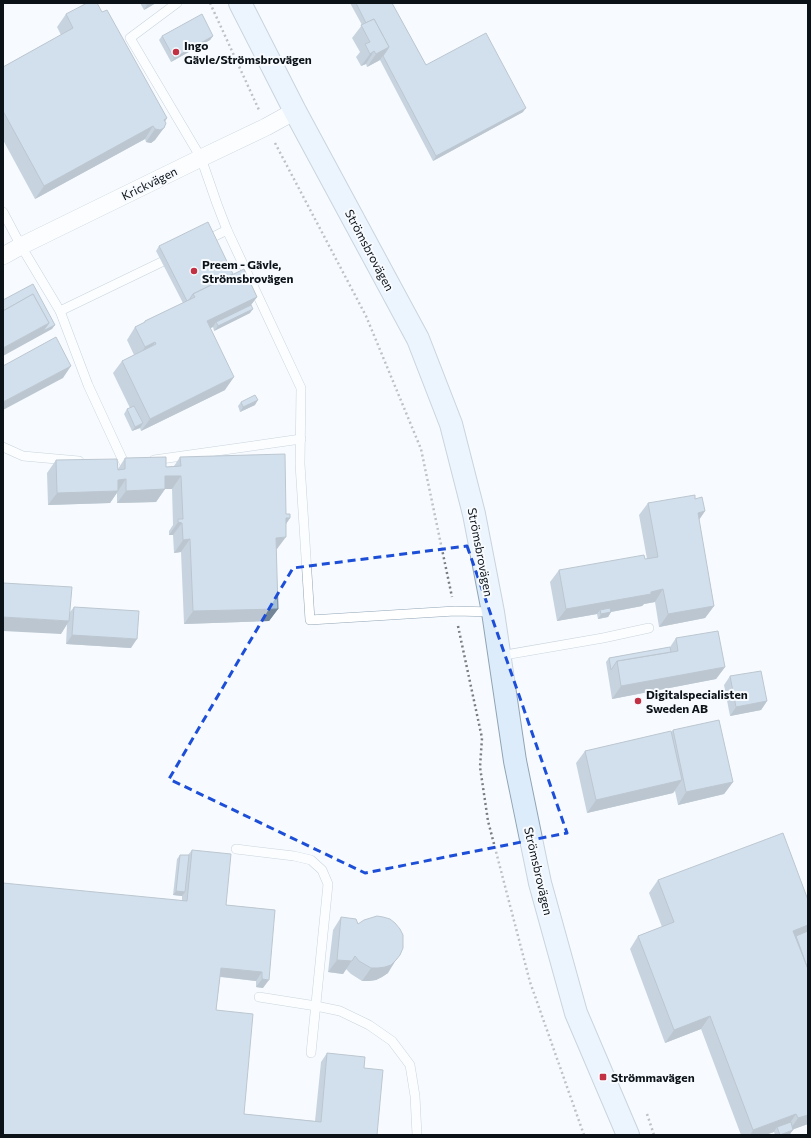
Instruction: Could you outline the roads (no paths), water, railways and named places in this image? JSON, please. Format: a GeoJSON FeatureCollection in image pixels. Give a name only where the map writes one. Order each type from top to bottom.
{"type":"FeatureCollection","features":[{"type":"Feature","properties":{"kind":"main road","name":"Strömsbrovägen"},"geometry":{"type":"LineString","coordinates":[[240,3],[418,339],[451,424],[474,514],[493,612],[515,761],[540,883],[576,1014],[628,1135]]}},
{"type":"Feature","properties":{"kind":"street","name":"Krickvägen"},"geometry":{"type":"LineString","coordinates":[[3,256],[296,111]]}},
{"type":"Feature","properties":{"kind":"lane"},"geometry":{"type":"LineString","coordinates":[[177,3],[130,38],[201,158],[216,204],[227,230],[302,388],[300,464],[310,620],[455,611],[493,612]]}},
{"type":"Feature","properties":{"kind":"lane"},"geometry":{"type":"LineString","coordinates":[[3,212],[21,246],[60,311],[88,385],[125,464]]}},
{"type":"Feature","properties":{"kind":"lane"},"geometry":{"type":"LineString","coordinates":[[200,243],[227,230]]}},
{"type":"Feature","properties":{"kind":"lane"},"geometry":{"type":"LineString","coordinates":[[60,311],[179,254]]}},
{"type":"Feature","properties":{"kind":"lane"},"geometry":{"type":"LineString","coordinates":[[148,461],[301,439]]}},
{"type":"Feature","properties":{"kind":"lane"},"geometry":{"type":"LineString","coordinates":[[3,447],[23,456],[86,461]]}},
{"type":"Feature","properties":{"kind":"lane"},"geometry":{"type":"LineString","coordinates":[[499,656],[603,638],[649,628]]}},
{"type":"Feature","properties":{"kind":"lane"},"geometry":{"type":"LineString","coordinates":[[236,849],[294,856],[311,860],[322,870],[328,884],[311,1053]]}},
{"type":"Feature","properties":{"kind":"lane"},"geometry":{"type":"LineString","coordinates":[[259,997],[340,1011],[369,1025],[392,1041],[410,1065],[415,1096],[417,1135]]}},
{"type":"Feature","properties":{"kind":"place","name":"Ingo Gävle/Strömsbrovägen"},"geometry":{"type":"Point","coordinates":[176,52]}},
{"type":"Feature","properties":{"kind":"place","name":"Preem - Gävle, Strömsbrovägen"},"geometry":{"type":"Point","coordinates":[194,271]}},
{"type":"Feature","properties":{"kind":"place","name":"Digitalspecialisten Sweden AB"},"geometry":{"type":"Point","coordinates":[638,701]}},
{"type":"Feature","properties":{"kind":"place","name":"Strömmavägen"},"geometry":{"type":"Point","coordinates":[603,1077]}}]}
